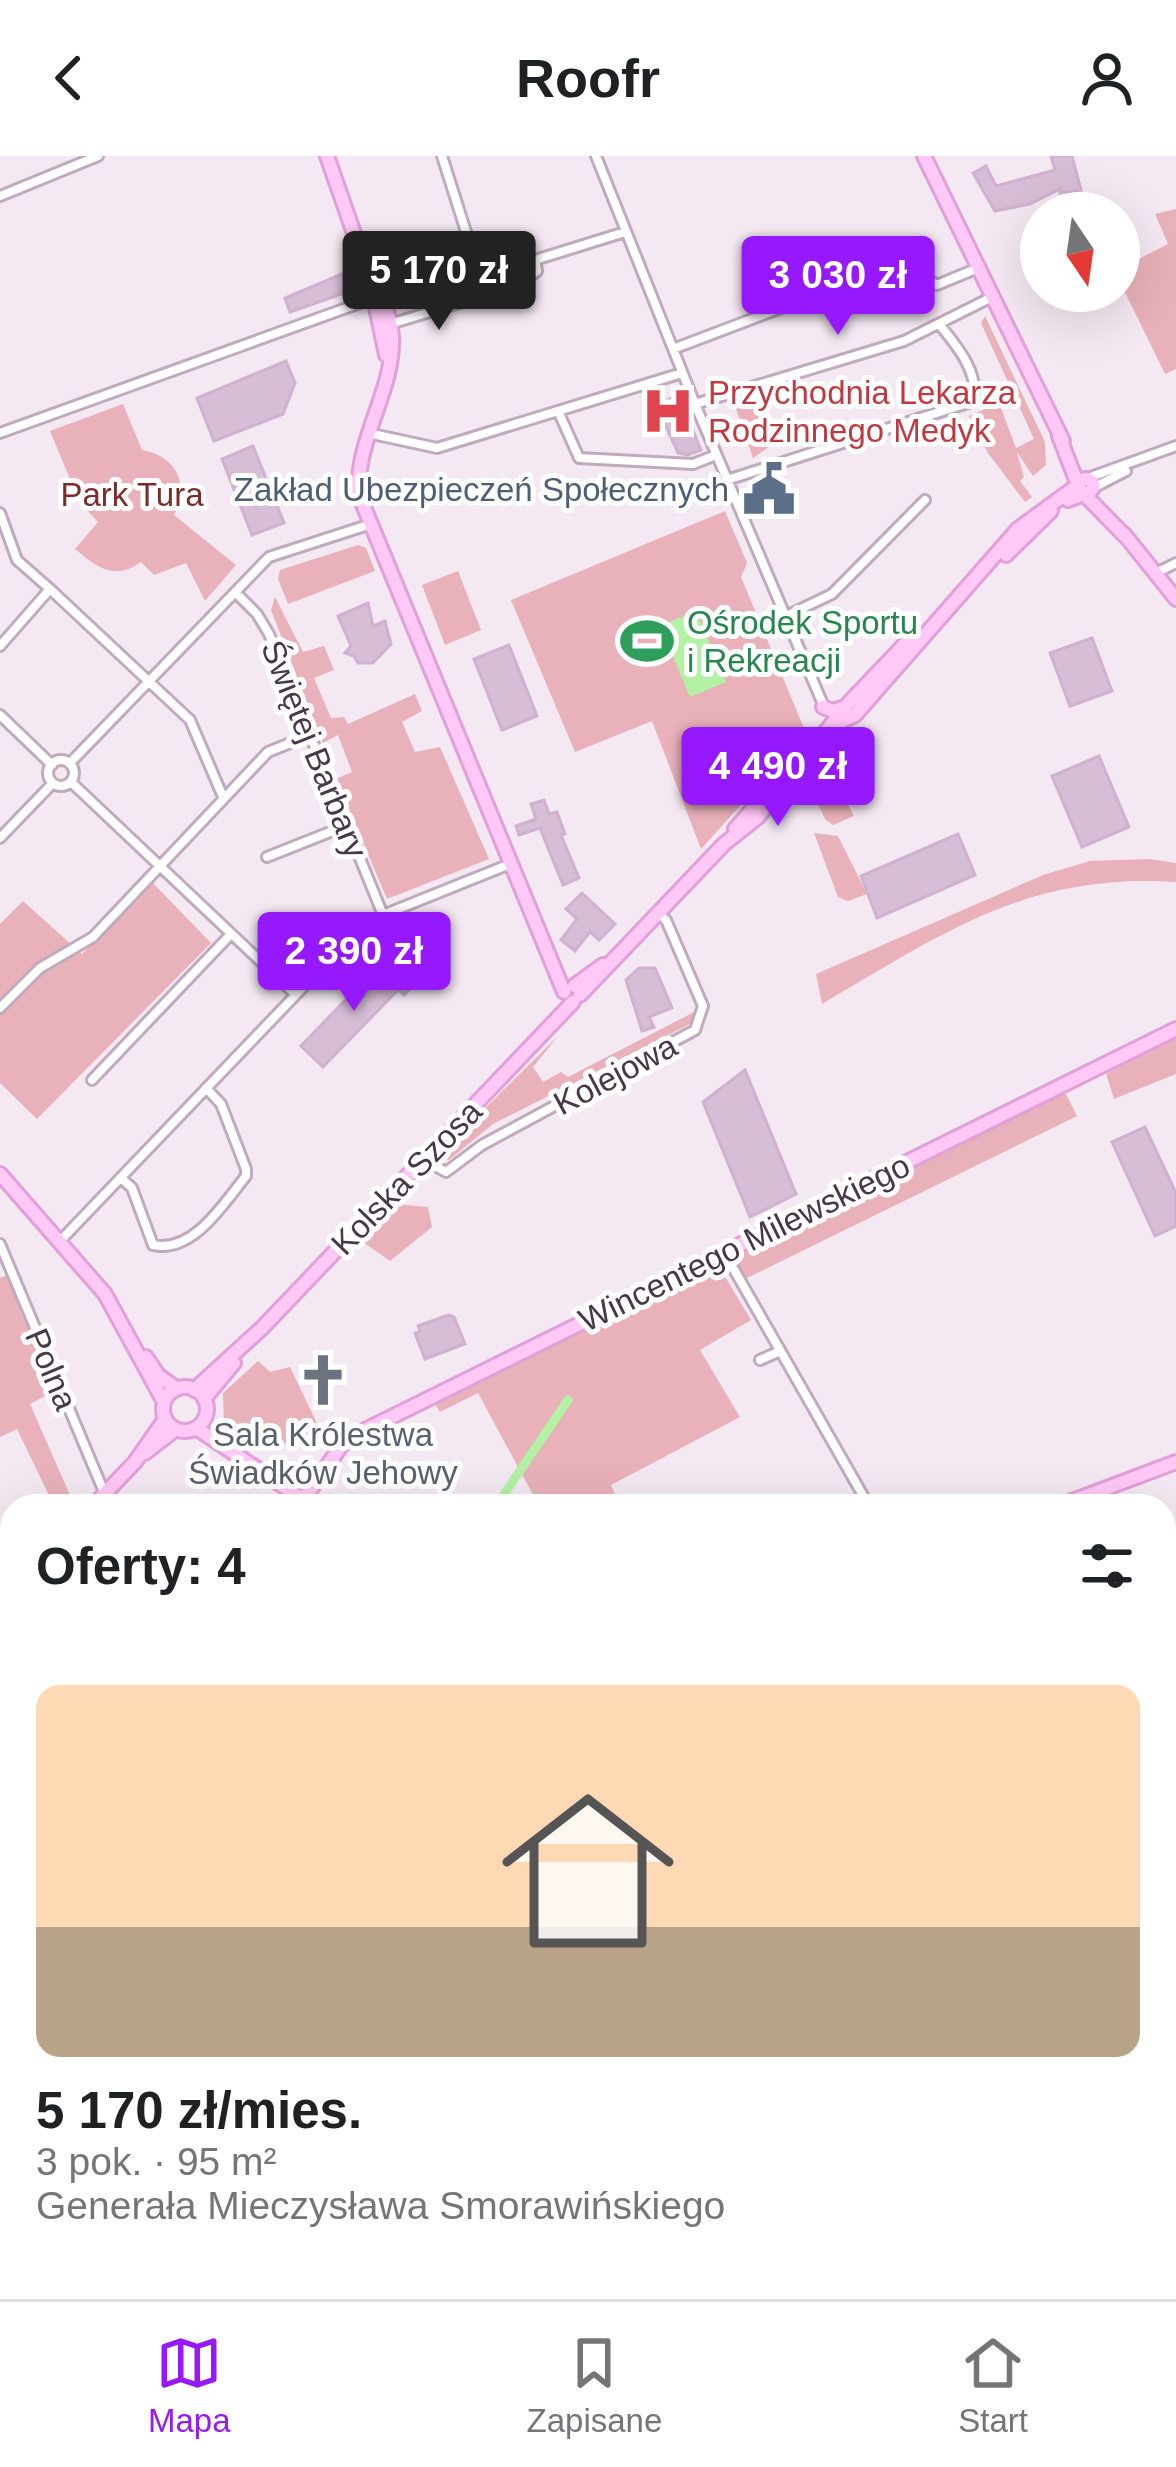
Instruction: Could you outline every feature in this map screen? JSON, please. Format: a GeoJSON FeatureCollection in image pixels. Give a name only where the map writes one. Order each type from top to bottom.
{"type":"FeatureCollection","features":[{"type":"Feature","properties":{"kind":"street"},"geometry":{"type":"LineString","coordinates":[[0,196],[98,156]]}},
{"type":"Feature","properties":{"kind":"street"},"geometry":{"type":"LineString","coordinates":[[327,156],[390,324],[388,362],[358,476],[370,524],[551,966],[571,994]]}},
{"type":"Feature","properties":{"kind":"street"},"geometry":{"type":"LineString","coordinates":[[442,156],[474,257],[488,272]]}},
{"type":"Feature","properties":{"kind":"street"},"geometry":{"type":"LineString","coordinates":[[596,156],[716,455],[834,725]]}},
{"type":"Feature","properties":{"kind":"street"},"geometry":{"type":"LineString","coordinates":[[924,156],[1085,487],[1176,599]]}},
{"type":"Feature","properties":{"kind":"street"},"geometry":{"type":"LineString","coordinates":[[488,272],[625,232]]}},
{"type":"Feature","properties":{"kind":"street"},"geometry":{"type":"LineString","coordinates":[[390,324],[519,285],[536,271],[536,260]]}},
{"type":"Feature","properties":{"kind":"street"},"geometry":{"type":"LineString","coordinates":[[672,349],[886,268],[910,268],[937,285],[978,268]]}},
{"type":"Feature","properties":{"kind":"street"},"geometry":{"type":"LineString","coordinates":[[476,299],[488,272]]}},
{"type":"Feature","properties":{"kind":"street"},"geometry":{"type":"LineString","coordinates":[[377,296],[388,362]]}},
{"type":"Feature","properties":{"kind":"street"},"geometry":{"type":"LineString","coordinates":[[0,433],[377,296]]}},
{"type":"Feature","properties":{"kind":"street"},"geometry":{"type":"LineString","coordinates":[[695,404],[904,341],[992,297]]}},
{"type":"Feature","properties":{"kind":"street"},"geometry":{"type":"LineString","coordinates":[[727,480],[974,401],[969,368],[939,324]]}},
{"type":"Feature","properties":{"kind":"street"},"geometry":{"type":"LineString","coordinates":[[368,433],[437,448],[682,373]]}},
{"type":"Feature","properties":{"kind":"street"},"geometry":{"type":"LineString","coordinates":[[559,412],[579,458],[693,464],[716,455]]}},
{"type":"Feature","properties":{"kind":"street"},"geometry":{"type":"LineString","coordinates":[[1085,487],[1176,446]]}},
{"type":"Feature","properties":{"kind":"street","name":"Kolska Szosa"},"geometry":{"type":"LineString","coordinates":[[834,725],[855,715],[982,571],[1000,560],[1048,512],[1085,487]]}},
{"type":"Feature","properties":{"kind":"street"},"geometry":{"type":"LineString","coordinates":[[784,616],[822,602],[925,500]]}},
{"type":"Feature","properties":{"kind":"street"},"geometry":{"type":"LineString","coordinates":[[0,513],[17,560],[190,720],[224,797]]}},
{"type":"Feature","properties":{"kind":"street"},"geometry":{"type":"LineString","coordinates":[[70,763],[268,557],[370,524]]}},
{"type":"Feature","properties":{"kind":"street"},"geometry":{"type":"LineString","coordinates":[[1154,574],[1176,563]]}},
{"type":"Feature","properties":{"kind":"street"},"geometry":{"type":"LineString","coordinates":[[0,646],[50,589]]}},
{"type":"Feature","properties":{"kind":"street","name":"Świętej Barbary"},"geometry":{"type":"LineString","coordinates":[[235,592],[267,629],[383,915]]}},
{"type":"Feature","properties":{"kind":"street","name":"Kolska Szosa"},"geometry":{"type":"LineString","coordinates":[[199,1395],[550,1027],[571,994],[627,946],[724,844],[758,817],[846,706],[905,644],[924,635]]}},
{"type":"Feature","properties":{"kind":"street"},"geometry":{"type":"LineString","coordinates":[[824,707],[839,711],[846,706]]}},
{"type":"Feature","properties":{"kind":"street"},"geometry":{"type":"LineString","coordinates":[[817,745],[824,707]]}},
{"type":"Feature","properties":{"kind":"street"},"geometry":{"type":"LineString","coordinates":[[0,715],[52,765]]}},
{"type":"Feature","properties":{"kind":"street"},"geometry":{"type":"LineString","coordinates":[[0,1008],[40,968],[93,937],[268,752],[310,735]]}},
{"type":"Feature","properties":{"kind":"street"},"geometry":{"type":"LineString","coordinates":[[61,760],[70,763],[71,782],[52,783],[48,774],[52,765],[61,760]]}},
{"type":"Feature","properties":{"kind":"street"},"geometry":{"type":"LineString","coordinates":[[71,782],[294,993]]}},
{"type":"Feature","properties":{"kind":"street"},"geometry":{"type":"LineString","coordinates":[[0,838],[52,783]]}},
{"type":"Feature","properties":{"kind":"street"},"geometry":{"type":"LineString","coordinates":[[267,857],[345,826]]}},
{"type":"Feature","properties":{"kind":"street"},"geometry":{"type":"LineString","coordinates":[[61,1240],[355,933],[383,915],[510,864]]}},
{"type":"Feature","properties":{"kind":"street","name":"Kolejowa"},"geometry":{"type":"LineString","coordinates":[[423,1160],[446,1172],[482,1145],[697,1028],[703,1006],[666,920],[658,913]]}},
{"type":"Feature","properties":{"kind":"street"},"geometry":{"type":"LineString","coordinates":[[92,1080],[231,934]]}},
{"type":"Feature","properties":{"kind":"street","name":"Wincentego Milewskiego"},"geometry":{"type":"LineString","coordinates":[[284,1484],[304,1481],[323,1469],[355,1435],[1176,1029]]}},
{"type":"Feature","properties":{"kind":"street"},"geometry":{"type":"LineString","coordinates":[[120,1178],[132,1188],[154,1245],[167,1248],[190,1238],[220,1208],[247,1176],[221,1105],[206,1088]]}},
{"type":"Feature","properties":{"kind":"street"},"geometry":{"type":"LineString","coordinates":[[0,1174],[105,1294],[164,1402],[171,1424]]}},
{"type":"Feature","properties":{"kind":"street","name":"Polna"},"geometry":{"type":"LineString","coordinates":[[0,1244],[104,1494]]}},
{"type":"Feature","properties":{"kind":"street"},"geometry":{"type":"LineString","coordinates":[[724,1252],[862,1494]]}},
{"type":"Feature","properties":{"kind":"street"},"geometry":{"type":"LineString","coordinates":[[133,1342],[158,1375],[177,1389],[199,1395],[201,1423]]}},
{"type":"Feature","properties":{"kind":"street"},"geometry":{"type":"LineString","coordinates":[[760,1360],[780,1351]]}},
{"type":"Feature","properties":{"kind":"street"},"geometry":{"type":"LineString","coordinates":[[164,1402],[177,1389]]}},
{"type":"Feature","properties":{"kind":"street"},"geometry":{"type":"LineString","coordinates":[[104,1494],[171,1424],[201,1423],[297,1494]]}},
{"type":"Feature","properties":{"kind":"street"},"geometry":{"type":"LineString","coordinates":[[824,1458],[838,1450]]}},
{"type":"Feature","properties":{"kind":"street"},"geometry":{"type":"LineString","coordinates":[[1091,1494],[1176,1462]]}},
{"type":"Feature","properties":{"kind":"street","name":"Wincentego Milewskiego"},"geometry":{"type":"LineString","coordinates":[[313,1494],[323,1469]]}},
{"type":"Feature","properties":{"kind":"green space"},"geometry":{"type":"Polygon","coordinates":[[[1176,209],[1176,369],[1165,374],[1135,312],[1140,312],[1140,258],[1168,244],[1155,214],[1176,209]]]}},
{"type":"Feature","properties":{"kind":"green space"},"geometry":{"type":"Polygon","coordinates":[[[985,316],[1045,442],[1046,465],[1033,476],[1017,452],[1024,477],[1020,481],[1032,497],[1025,502],[988,453],[969,416],[999,403],[1016,448],[1034,439],[981,323],[985,316]]]}},
{"type":"Feature","properties":{"kind":"green space"},"geometry":{"type":"Polygon","coordinates":[[[760,393],[773,444],[753,458],[733,400],[760,393]]]}},
{"type":"Feature","properties":{"kind":"green space","name":"Park Tura"},"geometry":{"type":"Polygon","coordinates":[[[123,404],[142,450],[164,458],[177,473],[181,492],[174,515],[236,565],[205,601],[186,563],[154,575],[141,562],[114,571],[75,549],[98,522],[80,503],[50,431],[123,404]]]}},
{"type":"Feature","properties":{"kind":"green space","name":"Ośrodek Sportu i Rekreacji"},"geometry":{"type":"Polygon","coordinates":[[[725,511],[747,563],[741,577],[806,733],[701,849],[652,721],[575,752],[511,600],[725,511]]]}},
{"type":"Feature","properties":{"kind":"green space"},"geometry":{"type":"Polygon","coordinates":[[[358,545],[366,548],[375,571],[288,604],[278,579],[280,570],[358,545]]]}},
{"type":"Feature","properties":{"kind":"green space"},"geometry":{"type":"Polygon","coordinates":[[[458,571],[481,630],[445,645],[422,585],[458,571]]]}},
{"type":"Feature","properties":{"kind":"green space"},"geometry":{"type":"Polygon","coordinates":[[[275,597],[303,652],[324,646],[334,670],[314,678],[331,718],[344,717],[348,724],[415,694],[422,711],[402,722],[415,752],[440,747],[489,859],[387,899],[336,779],[352,772],[338,735],[323,743],[271,610],[275,597]]]}},
{"type":"Feature","properties":{"kind":"green space"},"geometry":{"type":"Polygon","coordinates":[[[822,758],[854,816],[833,825],[825,819],[807,780],[822,758]]]}},
{"type":"Feature","properties":{"kind":"green space"},"geometry":{"type":"Polygon","coordinates":[[[814,833],[838,836],[867,894],[848,901],[838,897],[814,833]]]}},
{"type":"Feature","properties":{"kind":"green space"},"geometry":{"type":"Polygon","coordinates":[[[1090,861],[1176,863],[1176,882],[1075,887],[1031,898],[949,931],[822,1004],[816,974],[1043,875],[1090,861]]]}},
{"type":"Feature","properties":{"kind":"green space"},"geometry":{"type":"Polygon","coordinates":[[[151,881],[211,943],[37,1119],[0,1083],[0,924],[23,901],[82,954],[151,881]]]}},
{"type":"Feature","properties":{"kind":"green space"},"geometry":{"type":"Polygon","coordinates":[[[698,1010],[694,1022],[493,1124],[449,1160],[440,1159],[440,1153],[558,1036],[533,1067],[543,1082],[561,1072],[568,1077],[698,1010]]]}},
{"type":"Feature","properties":{"kind":"green space"},"geometry":{"type":"Polygon","coordinates":[[[1176,1037],[1176,1074],[1114,1099],[1106,1074],[1176,1037]]]}},
{"type":"Feature","properties":{"kind":"green space"},"geometry":{"type":"Polygon","coordinates":[[[1065,1092],[1077,1116],[745,1279],[736,1265],[739,1253],[1065,1092]]]}},
{"type":"Feature","properties":{"kind":"green space"},"geometry":{"type":"Polygon","coordinates":[[[395,1204],[428,1207],[432,1227],[390,1261],[363,1242],[395,1204]]]}},
{"type":"Feature","properties":{"kind":"green space"},"geometry":{"type":"Polygon","coordinates":[[[718,1265],[751,1320],[700,1350],[740,1417],[611,1485],[615,1494],[533,1494],[478,1393],[440,1412],[434,1402],[718,1265]]]}},
{"type":"Feature","properties":{"kind":"green space"},"geometry":{"type":"Polygon","coordinates":[[[7,1275],[55,1391],[30,1404],[69,1494],[48,1494],[17,1429],[0,1437],[0,1278],[7,1275]]]}},
{"type":"Feature","properties":{"kind":"green space"},"geometry":{"type":"Polygon","coordinates":[[[258,1361],[270,1372],[290,1367],[324,1438],[276,1445],[254,1432],[247,1435],[247,1443],[224,1425],[223,1393],[258,1361]]]}},
{"type":"Feature","properties":{"kind":"shaded area"},"geometry":{"type":"Polygon","coordinates":[[[696,611],[726,682],[690,697],[660,626],[696,611]]]}},
{"type":"Feature","properties":{"kind":"building"},"geometry":{"type":"Polygon","coordinates":[[[1051,156],[1072,156],[1081,190],[1020,192],[1020,206],[995,211],[973,173],[986,166],[996,186],[1055,170],[1051,156]]]}},
{"type":"Feature","properties":{"kind":"building"},"geometry":{"type":"Polygon","coordinates":[[[344,273],[350,291],[290,312],[285,298],[344,273]]]}},
{"type":"Feature","properties":{"kind":"building"},"geometry":{"type":"Polygon","coordinates":[[[286,361],[295,383],[283,414],[214,441],[197,398],[286,361]]]}},
{"type":"Feature","properties":{"kind":"building"},"geometry":{"type":"Polygon","coordinates":[[[672,398],[681,413],[685,411],[701,450],[678,453],[656,404],[672,398]]]}},
{"type":"Feature","properties":{"kind":"building"},"geometry":{"type":"Polygon","coordinates":[[[253,446],[284,523],[252,535],[222,459],[253,446]]]}},
{"type":"Feature","properties":{"kind":"building"},"geometry":{"type":"Polygon","coordinates":[[[368,603],[373,626],[385,621],[391,644],[373,663],[358,663],[345,653],[351,646],[338,616],[368,603]]]}},
{"type":"Feature","properties":{"kind":"building"},"geometry":{"type":"Polygon","coordinates":[[[1092,638],[1112,691],[1070,706],[1050,653],[1092,638]]]}},
{"type":"Feature","properties":{"kind":"building"},"geometry":{"type":"Polygon","coordinates":[[[509,645],[537,716],[502,730],[474,659],[509,645]]]}},
{"type":"Feature","properties":{"kind":"building"},"geometry":{"type":"Polygon","coordinates":[[[1099,756],[1129,827],[1082,847],[1052,776],[1099,756]]]}},
{"type":"Feature","properties":{"kind":"building"},"geometry":{"type":"Polygon","coordinates":[[[544,800],[549,814],[557,812],[579,878],[563,885],[540,828],[519,835],[516,826],[536,819],[531,804],[544,800]]]}},
{"type":"Feature","properties":{"kind":"building"},"geometry":{"type":"Polygon","coordinates":[[[958,834],[975,875],[877,918],[861,876],[958,834]]]}},
{"type":"Feature","properties":{"kind":"building"},"geometry":{"type":"Polygon","coordinates":[[[582,893],[615,924],[599,940],[590,932],[575,951],[561,940],[577,919],[566,909],[582,893]]]}},
{"type":"Feature","properties":{"kind":"building"},"geometry":{"type":"Polygon","coordinates":[[[382,962],[410,989],[404,995],[398,990],[323,1067],[301,1046],[382,962]]]}},
{"type":"Feature","properties":{"kind":"building"},"geometry":{"type":"Polygon","coordinates":[[[639,968],[655,968],[672,1008],[649,1017],[654,1027],[642,1031],[626,980],[639,968]]]}},
{"type":"Feature","properties":{"kind":"building"},"geometry":{"type":"Polygon","coordinates":[[[745,1070],[796,1194],[750,1217],[703,1102],[745,1070]]]}},
{"type":"Feature","properties":{"kind":"building"},"geometry":{"type":"Polygon","coordinates":[[[1145,1127],[1176,1193],[1176,1226],[1155,1236],[1112,1142],[1145,1127]]]}},
{"type":"Feature","properties":{"kind":"building"},"geometry":{"type":"Polygon","coordinates":[[[454,1317],[465,1344],[425,1359],[415,1333],[420,1331],[418,1326],[454,1317]]]}},
{"type":"Feature","properties":{"kind":"waterway"},"geometry":{"type":"LineString","coordinates":[[504,1494],[568,1400]]}},
{"type":"Feature","properties":{"kind":"place","name":"Przychodnia Lekarza Rodzinnego Medyk"},"geometry":{"type":"Point","coordinates":[668,411]}},
{"type":"Feature","properties":{"kind":"place","name":"Zakład Ubezpieczeń Społecznych"},"geometry":{"type":"Point","coordinates":[769,489]}},
{"type":"Feature","properties":{"kind":"place","name":"Ośrodek Sportu i Rekreacji"},"geometry":{"type":"Point","coordinates":[647,641]}},
{"type":"Feature","properties":{"kind":"place","name":"Sala Królestwa Świadków Jehowy"},"geometry":{"type":"Point","coordinates":[323,1380]}}]}
